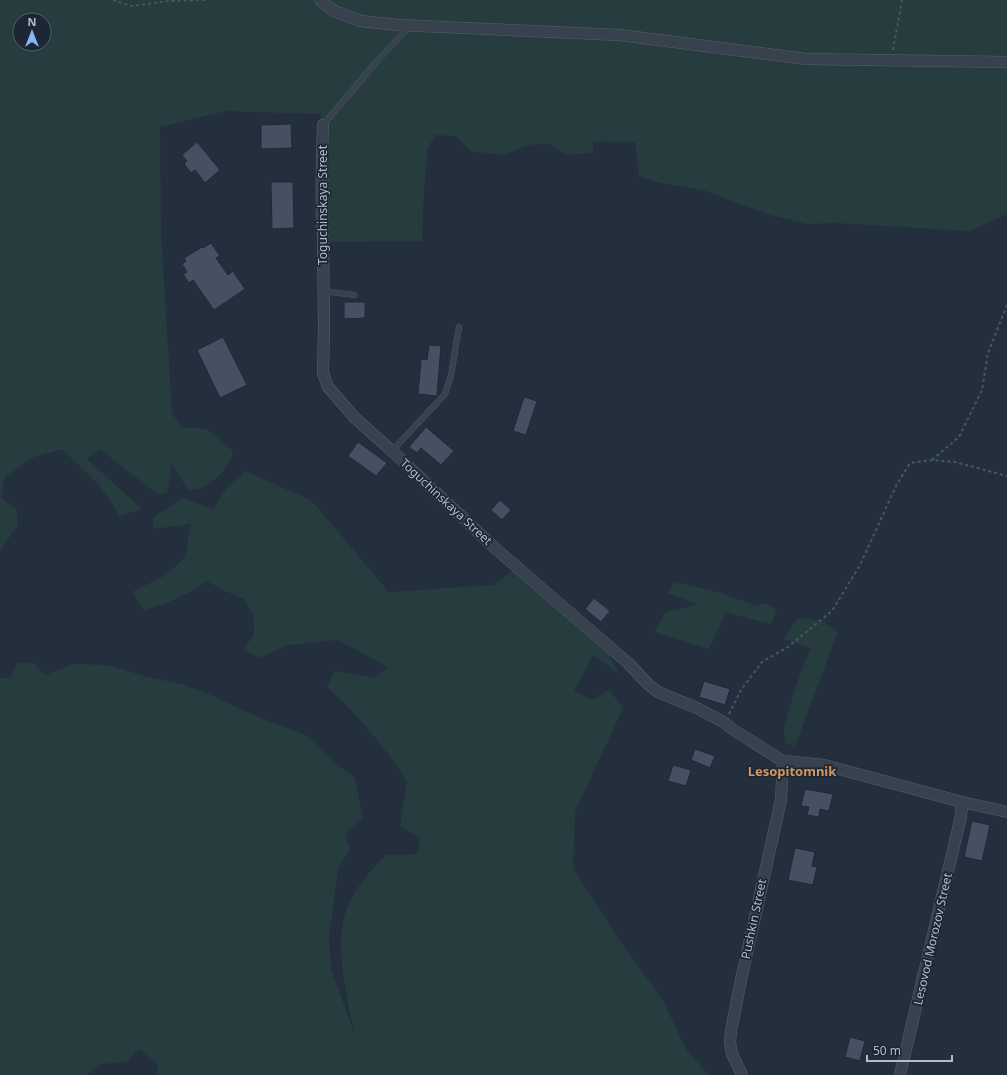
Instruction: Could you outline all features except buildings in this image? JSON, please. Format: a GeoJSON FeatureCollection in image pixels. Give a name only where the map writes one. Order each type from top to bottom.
{"type":"FeatureCollection","features":[{"type":"Feature","properties":{"kind":"street"},"geometry":{"type":"LineString","coordinates":[[320,0],[334,11],[361,21],[411,25],[620,34],[806,60],[1007,62]]}},
{"type":"Feature","properties":{"kind":"street","name":"Toguchinskaya Street"},"geometry":{"type":"LineString","coordinates":[[323,125],[323,373],[328,387],[355,418],[496,549],[628,663],[649,685],[658,692],[697,708],[726,723],[732,729],[783,761]]}},
{"type":"Feature","properties":{"kind":"street"},"geometry":{"type":"LineString","coordinates":[[783,761],[824,765],[962,802],[1007,812]]}},
{"type":"Feature","properties":{"kind":"street","name":"Pushkin Street"},"geometry":{"type":"LineString","coordinates":[[742,1075],[732,1054],[730,1036],[781,800],[783,761]]}},
{"type":"Feature","properties":{"kind":"street","name":"Lesovod Morozov Street"},"geometry":{"type":"LineString","coordinates":[[900,1075],[961,816],[962,802]]}},
{"type":"Feature","properties":{"kind":"lane"},"geometry":{"type":"LineString","coordinates":[[323,125],[378,60],[411,25]]}},
{"type":"Feature","properties":{"kind":"lane"},"geometry":{"type":"LineString","coordinates":[[323,291],[354,295]]}},
{"type":"Feature","properties":{"kind":"lane"},"geometry":{"type":"LineString","coordinates":[[392,451],[445,394],[451,375],[459,327]]}},
{"type":"Feature","properties":{"kind":"path"},"geometry":{"type":"LineString","coordinates":[[113,0],[131,6],[170,1],[206,0]]}},
{"type":"Feature","properties":{"kind":"path"},"geometry":{"type":"LineString","coordinates":[[892,61],[902,0]]}},
{"type":"Feature","properties":{"kind":"path"},"geometry":{"type":"LineString","coordinates":[[932,460],[959,437],[982,390],[988,354],[1007,305]]}},
{"type":"Feature","properties":{"kind":"path"},"geometry":{"type":"LineString","coordinates":[[726,723],[741,690],[762,662],[788,647],[832,611],[860,565],[896,486],[910,463],[932,460],[955,462],[1007,476]]}},
{"type":"Feature","properties":{"kind":"green space"},"geometry":{"type":"Polygon","coordinates":[[[0,0],[1007,0],[1007,214],[970,231],[835,223],[807,224],[770,215],[706,191],[660,183],[639,176],[635,142],[593,141],[593,153],[568,155],[547,143],[529,145],[503,155],[470,151],[456,136],[435,135],[428,148],[424,190],[422,241],[320,242],[315,232],[315,172],[321,114],[226,111],[160,127],[161,233],[172,413],[181,427],[207,429],[233,451],[232,456],[227,467],[213,481],[202,488],[188,490],[172,464],[167,493],[158,495],[100,449],[87,459],[142,509],[120,516],[100,486],[62,449],[31,458],[5,477],[1,497],[17,510],[18,525],[0,551],[0,0]]]}},
{"type":"Feature","properties":{"kind":"green space"},"geometry":{"type":"Polygon","coordinates":[[[245,471],[311,500],[389,592],[494,585],[514,570],[607,652],[620,675],[593,655],[574,691],[592,700],[609,690],[623,708],[575,812],[573,868],[622,944],[663,1001],[687,1051],[709,1075],[157,1075],[158,1065],[139,1049],[126,1062],[101,1064],[87,1075],[0,1075],[0,678],[10,678],[18,662],[34,663],[45,675],[74,664],[107,665],[184,685],[211,695],[253,715],[306,735],[333,761],[355,778],[363,818],[345,833],[350,849],[338,869],[329,936],[331,968],[356,1039],[346,990],[341,955],[343,921],[351,899],[359,885],[370,872],[386,855],[417,854],[420,838],[400,826],[407,781],[370,731],[327,687],[335,671],[375,678],[388,667],[338,640],[289,645],[259,658],[244,649],[254,634],[254,617],[244,599],[207,581],[192,591],[177,598],[144,610],[132,592],[164,576],[185,558],[191,524],[153,529],[153,518],[182,498],[213,509],[225,490],[245,471]]]}},
{"type":"Feature","properties":{"kind":"green space"},"geometry":{"type":"Polygon","coordinates":[[[675,582],[718,592],[757,606],[763,603],[777,609],[771,624],[726,612],[709,649],[654,632],[665,613],[698,604],[667,593],[675,582]]]}},
{"type":"Feature","properties":{"kind":"green space"},"geometry":{"type":"Polygon","coordinates":[[[797,618],[823,622],[838,632],[795,746],[785,743],[784,728],[797,682],[811,648],[784,639],[797,618]]]}},
{"type":"Feature","properties":{"kind":"district","name":"Lesopitomnik"},"geometry":{"type":"Point","coordinates":[792,771]}}]}
